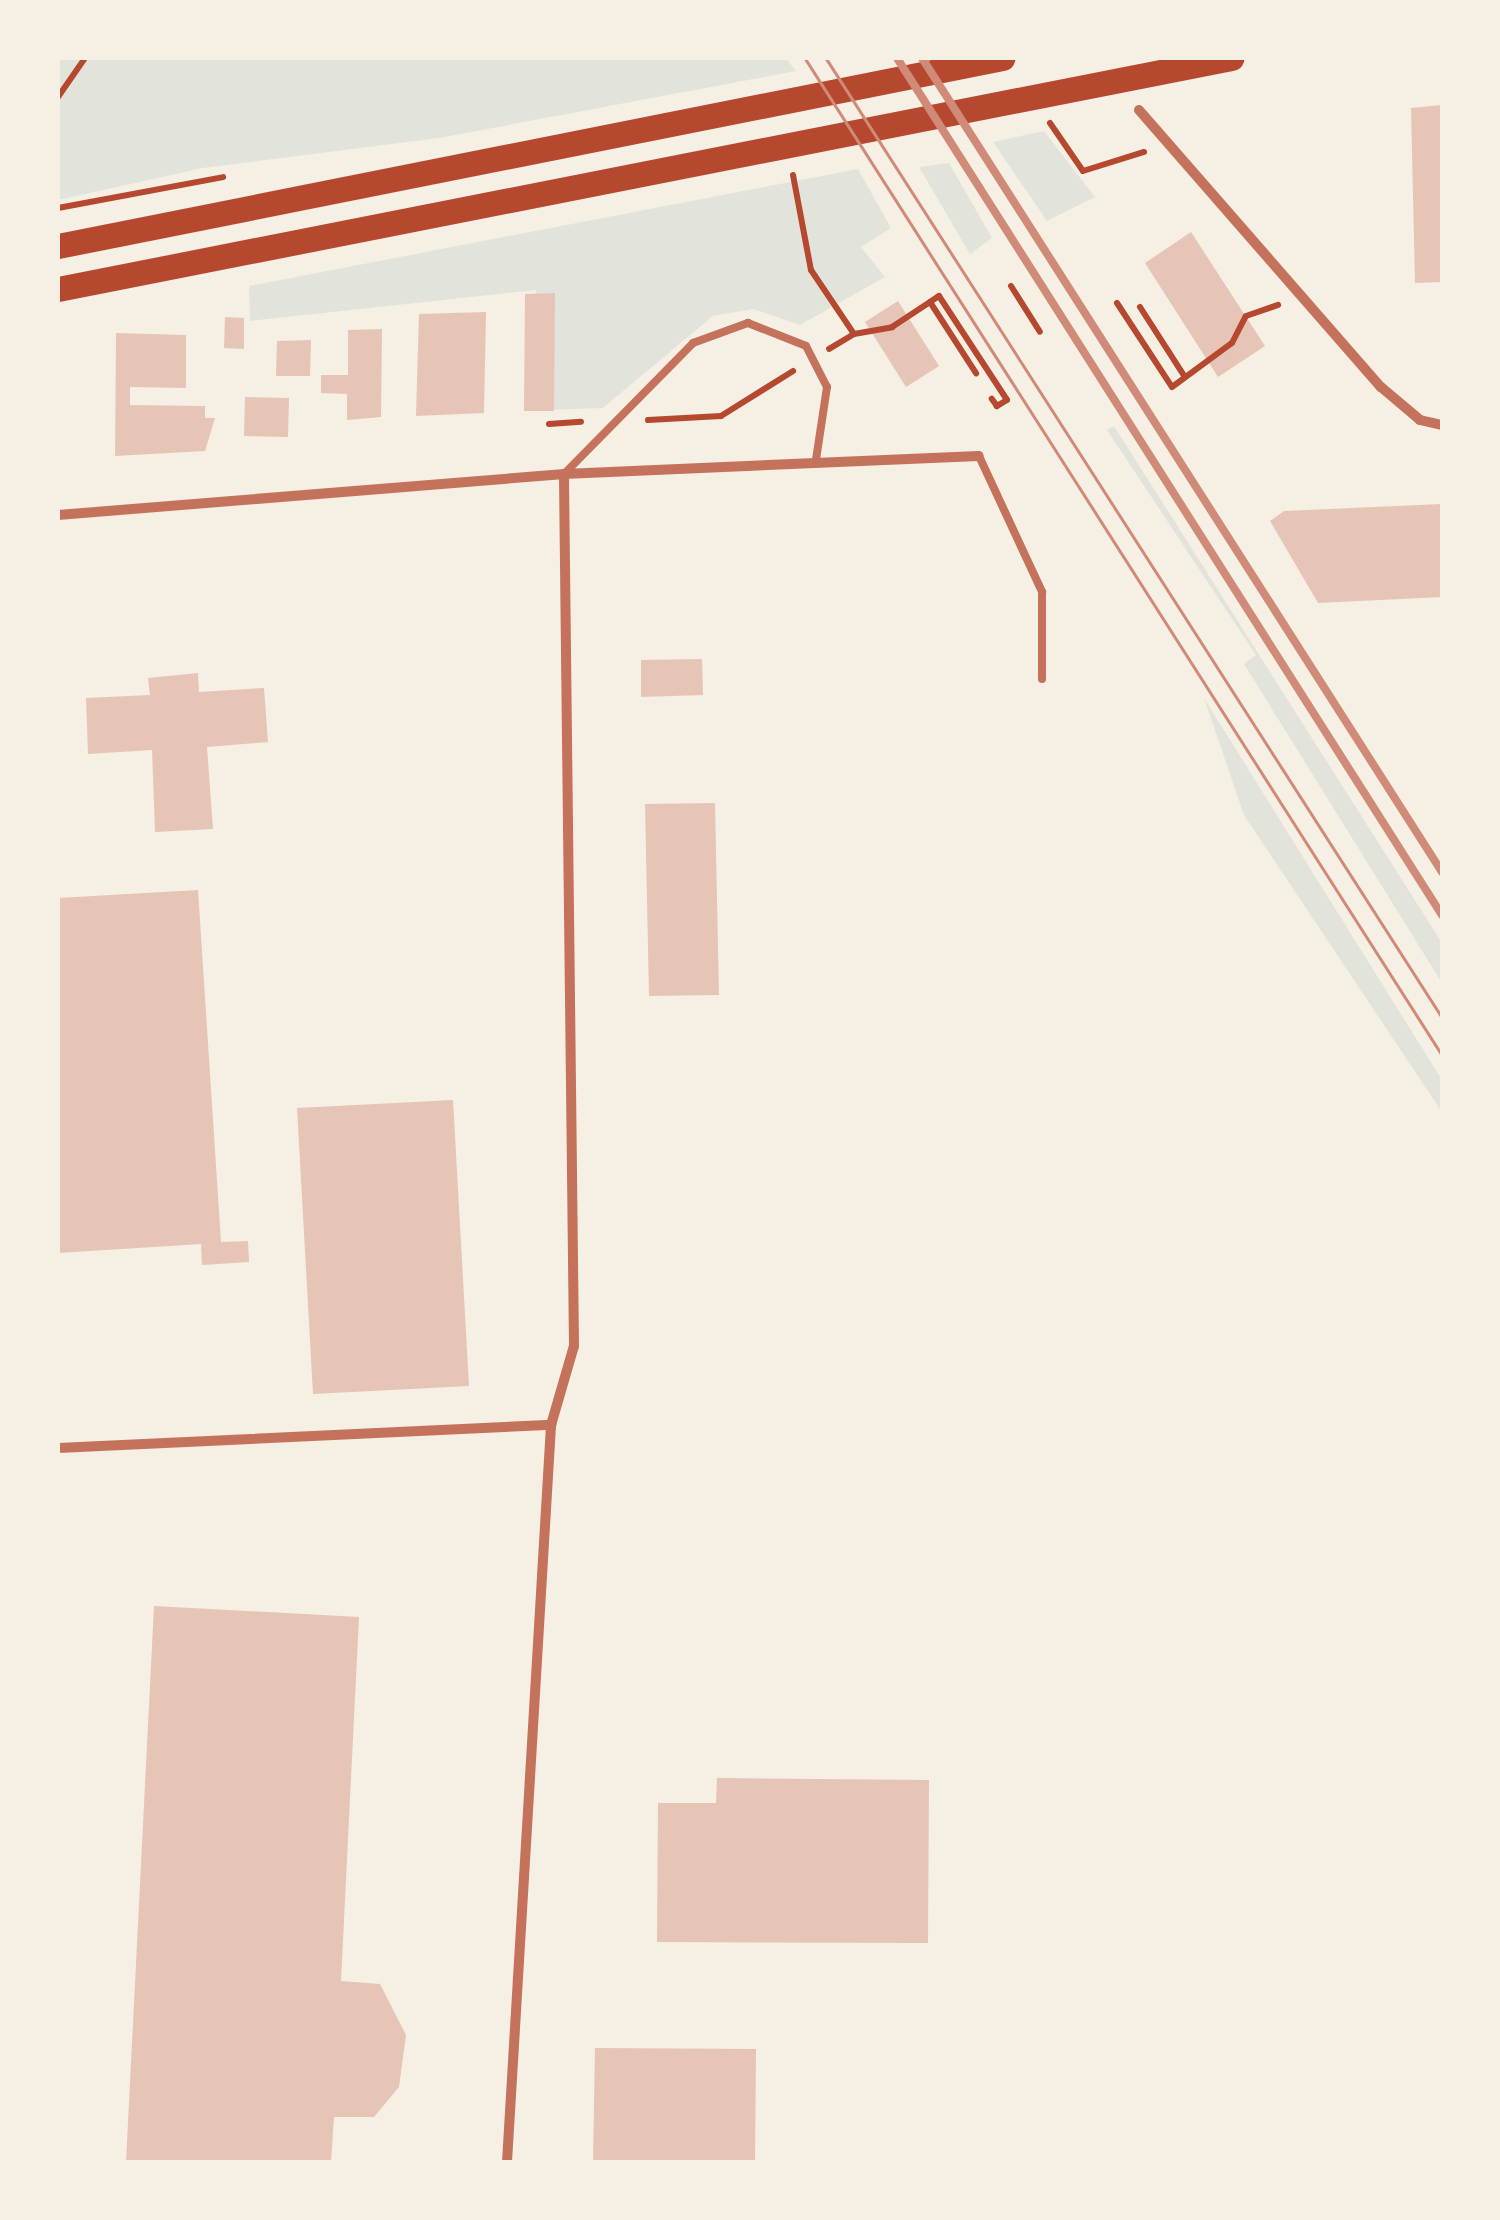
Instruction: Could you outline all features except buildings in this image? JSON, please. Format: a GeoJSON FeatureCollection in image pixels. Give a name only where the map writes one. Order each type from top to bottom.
{"type":"FeatureCollection","features":[{"type":"Feature","properties":{"kind":"main road"},"geometry":{"type":"LineString","coordinates":[[58,246],[731,116],[1002,58]]}},
{"type":"Feature","properties":{"kind":"main road"},"geometry":{"type":"LineString","coordinates":[[58,289],[1232,58]]}},
{"type":"Feature","properties":{"kind":"street"},"geometry":{"type":"LineString","coordinates":[[1138,110],[1382,386],[1420,420],[1442,425]]}},
{"type":"Feature","properties":{"kind":"street"},"geometry":{"type":"LineString","coordinates":[[58,515],[564,474],[816,460],[979,456]]}},
{"type":"Feature","properties":{"kind":"street"},"geometry":{"type":"LineString","coordinates":[[506,2162],[552,1425],[574,1346],[564,474]]}},
{"type":"Feature","properties":{"kind":"street"},"geometry":{"type":"LineString","coordinates":[[58,1448],[552,1425]]}},
{"type":"Feature","properties":{"kind":"lane"},"geometry":{"type":"LineString","coordinates":[[564,474],[693,343],[748,322],[806,346],[827,387],[816,460]]}},
{"type":"Feature","properties":{"kind":"lane"},"geometry":{"type":"LineString","coordinates":[[979,456],[1042,592],[1042,680]]}},
{"type":"Feature","properties":{"kind":"path"},"geometry":{"type":"LineString","coordinates":[[58,97],[86,58]]}},
{"type":"Feature","properties":{"kind":"path"},"geometry":{"type":"LineString","coordinates":[[1052,127],[1083,171],[1116,160]]}},
{"type":"Feature","properties":{"kind":"path"},"geometry":{"type":"LineString","coordinates":[[795,180],[811,270],[854,334]]}},
{"type":"Feature","properties":{"kind":"path"},"geometry":{"type":"LineString","coordinates":[[1011,286],[1040,332]]}},
{"type":"Feature","properties":{"kind":"path"},"geometry":{"type":"LineString","coordinates":[[549,424],[720,416],[854,334],[892,327],[940,296],[1007,400],[998,406],[992,399]]}},
{"type":"Feature","properties":{"kind":"path"},"geometry":{"type":"LineString","coordinates":[[930,302],[976,373]]}},
{"type":"Feature","properties":{"kind":"path"},"geometry":{"type":"LineString","coordinates":[[1117,303],[1172,387],[1232,343],[1246,316]]}},
{"type":"Feature","properties":{"kind":"path"},"geometry":{"type":"LineString","coordinates":[[1140,306],[1186,378]]}},
{"type":"Feature","properties":{"kind":"shaded area"},"geometry":{"type":"Polygon","coordinates":[[[58,58],[786,58],[796,71],[439,138],[203,168],[58,200],[58,58]]]}},
{"type":"Feature","properties":{"kind":"shaded area"},"geometry":{"type":"Polygon","coordinates":[[[1044,131],[1095,197],[1047,221],[993,142],[1044,131]]]}},
{"type":"Feature","properties":{"kind":"shaded area"},"geometry":{"type":"Polygon","coordinates":[[[949,163],[992,238],[970,254],[919,167],[949,163]]]}},
{"type":"Feature","properties":{"kind":"shaded area"},"geometry":{"type":"Polygon","coordinates":[[[858,169],[891,228],[861,247],[885,277],[800,325],[753,309],[713,316],[603,408],[547,410],[536,290],[250,321],[249,286],[858,169]]]}},
{"type":"Feature","properties":{"kind":"shaded area"},"geometry":{"type":"Polygon","coordinates":[[[1114,426],[1442,943],[1442,983],[1244,664],[1256,655],[1107,430],[1114,426]]]}},
{"type":"Feature","properties":{"kind":"shaded area"},"geometry":{"type":"Polygon","coordinates":[[[1204,698],[1442,1080],[1442,1112],[1244,815],[1204,698]]]}},
{"type":"Feature","properties":{"kind":"tram line"},"geometry":{"type":"LineString","coordinates":[[805,58],[1442,1055]]}},
{"type":"Feature","properties":{"kind":"tram line"},"geometry":{"type":"LineString","coordinates":[[826,58],[1442,1017]]}},
{"type":"Feature","properties":{"kind":"railway"},"geometry":{"type":"LineString","coordinates":[[897,58],[1442,915]]}},
{"type":"Feature","properties":{"kind":"railway"},"geometry":{"type":"LineString","coordinates":[[922,58],[1442,872]]}}]}
